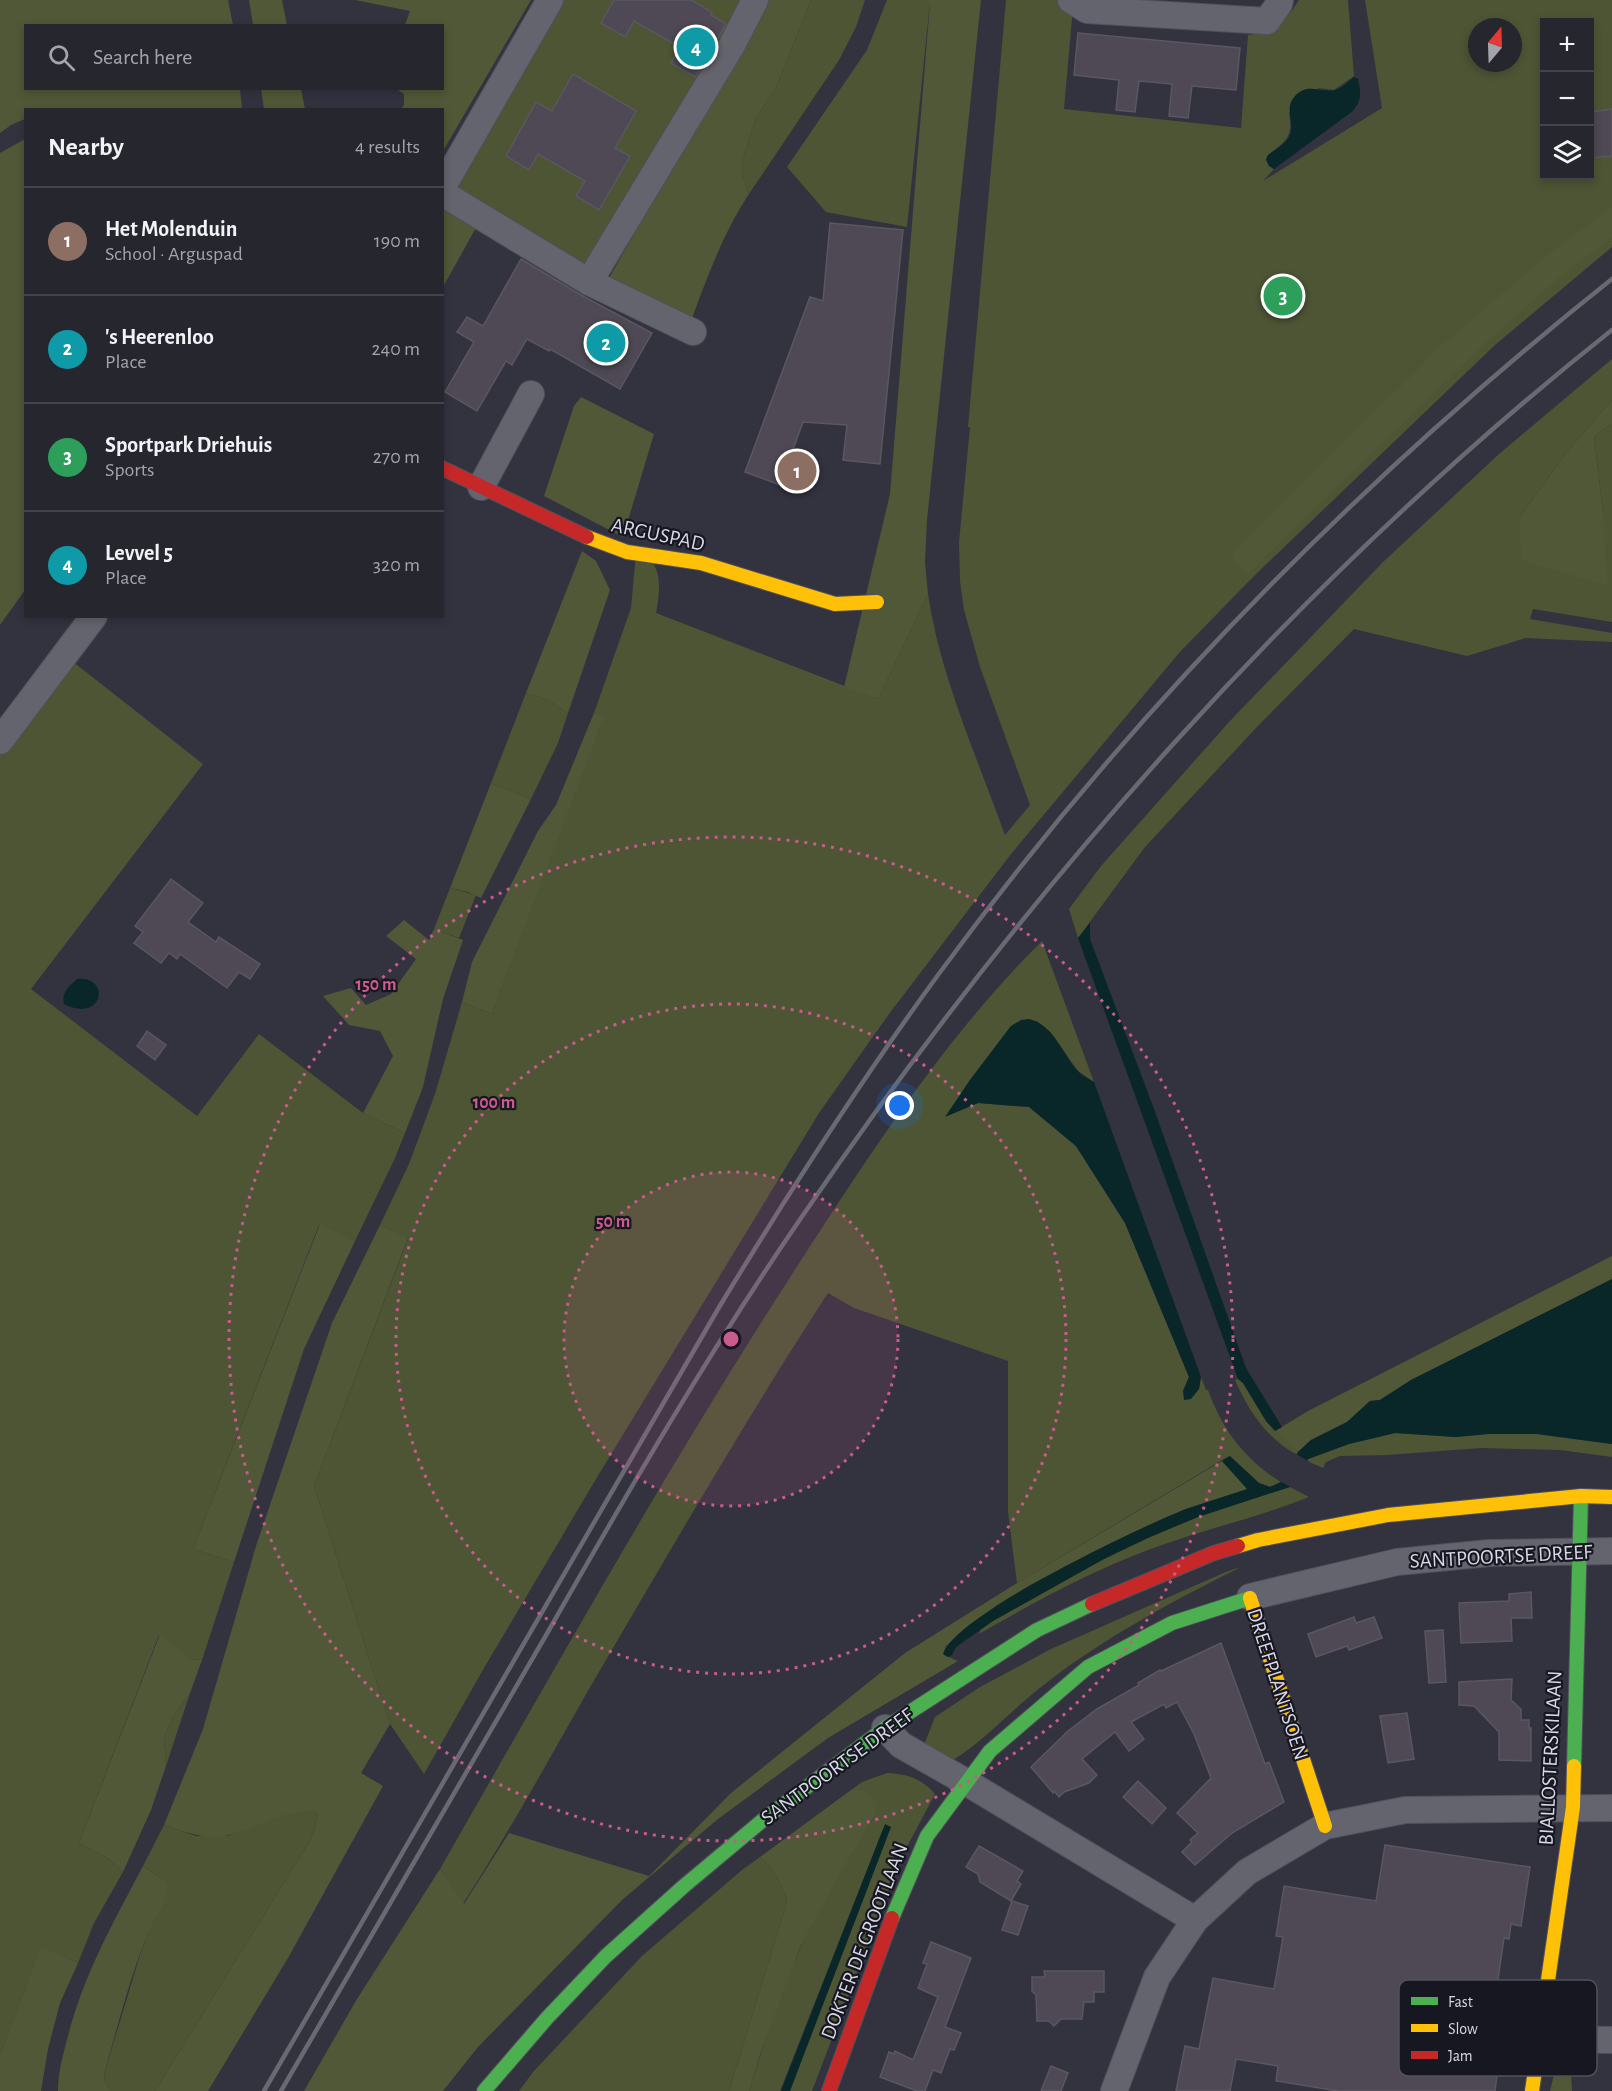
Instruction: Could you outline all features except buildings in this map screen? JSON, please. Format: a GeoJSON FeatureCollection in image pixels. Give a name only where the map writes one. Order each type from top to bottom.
{"type":"FeatureCollection","features":[{"type":"Feature","properties":{"kind":"street"},"geometry":{"type":"LineString","coordinates":[[444,186],[550,0]]}},
{"type":"Feature","properties":{"kind":"street"},"geometry":{"type":"LineString","coordinates":[[589,282],[732,45],[755,0]]}},
{"type":"Feature","properties":{"kind":"street"},"geometry":{"type":"LineString","coordinates":[[1071,0],[1087,10],[1267,21],[1280,0]]}},
{"type":"Feature","properties":{"kind":"street"},"geometry":{"type":"LineString","coordinates":[[444,191],[589,282],[693,332]]}},
{"type":"Feature","properties":{"kind":"street"},"geometry":{"type":"LineString","coordinates":[[481,488],[531,394]]}},
{"type":"Feature","properties":{"kind":"street","name":"ARGUSPAD"},"geometry":{"type":"LineString","coordinates":[[444,469],[599,543],[627,552],[701,563],[835,604],[877,602]]}},
{"type":"Feature","properties":{"kind":"street"},"geometry":{"type":"LineString","coordinates":[[0,741],[92,618]]}},
{"type":"Feature","properties":{"kind":"street","name":"SANTPOORTSE DREEF"},"geometry":{"type":"LineString","coordinates":[[1521,1488],[1581,1496],[1612,1497]]}},
{"type":"Feature","properties":{"kind":"street","name":"SANTPOORTSE DREEF"},"geometry":{"type":"LineString","coordinates":[[484,2091],[547,2018],[606,1956],[762,1820],[885,1728],[1037,1630],[1129,1587],[1214,1553],[1258,1540],[1388,1515],[1581,1496]]}},
{"type":"Feature","properties":{"kind":"street","name":"BIALLOSTERSKILAAN"},"geometry":{"type":"LineString","coordinates":[[1549,1980],[1573,1808],[1581,1496]]}},
{"type":"Feature","properties":{"kind":"street","name":"SANTPOORTSE DREEF"},"geometry":{"type":"LineString","coordinates":[[1258,1540],[1321,1514]]}},
{"type":"Feature","properties":{"kind":"street","name":"SANTPOORTSE DREEF"},"geometry":{"type":"LineString","coordinates":[[1250,1597],[1397,1562],[1489,1553],[1612,1551]]}},
{"type":"Feature","properties":{"kind":"street","name":"DREEFPLANTSOEN"},"geometry":{"type":"LineString","coordinates":[[966,1782],[990,1751],[1088,1668],[1172,1623],[1250,1597],[1325,1826]]}},
{"type":"Feature","properties":{"kind":"street"},"geometry":{"type":"LineString","coordinates":[[885,1728],[901,1745],[1195,1920]]}},
{"type":"Feature","properties":{"kind":"street","name":"DOKTER DE GROOTLAAN"},"geometry":{"type":"LineString","coordinates":[[830,2091],[898,1900],[927,1836],[966,1782]]}},
{"type":"Feature","properties":{"kind":"street"},"geometry":{"type":"LineString","coordinates":[[1114,2091],[1157,1977],[1195,1920],[1248,1872],[1325,1826],[1406,1810],[1612,1808]]}},
{"type":"Feature","properties":{"kind":"street"},"geometry":{"type":"LineString","coordinates":[[1597,2040],[1612,2040]]}},
{"type":"Feature","properties":{"kind":"street","name":"BIALLOSTERSKILAAN"},"geometry":{"type":"LineString","coordinates":[[1532,2091],[1535,2076]]}},
{"type":"Feature","properties":{"kind":"green space"},"geometry":{"type":"Polygon","coordinates":[[[0,0],[228,0],[233,24],[24,24],[24,90],[240,90],[242,108],[24,108],[24,119],[0,133],[0,0]]]}},
{"type":"Feature","properties":{"kind":"green space"},"geometry":{"type":"Polygon","coordinates":[[[249,0],[282,0],[287,24],[253,24],[249,0]]]}},
{"type":"Feature","properties":{"kind":"green space"},"geometry":{"type":"Polygon","coordinates":[[[355,0],[531,0],[444,149],[444,108],[402,108],[404,94],[398,90],[444,90],[444,24],[405,24],[410,11],[355,0]]]}},
{"type":"Feature","properties":{"kind":"green space"},"geometry":{"type":"Polygon","coordinates":[[[564,0],[746,0],[592,268],[455,187],[564,0]]]}},
{"type":"Feature","properties":{"kind":"green space"},"geometry":{"type":"Polygon","coordinates":[[[767,0],[811,0],[775,90],[756,117],[742,161],[742,175],[749,194],[723,241],[690,324],[609,278],[767,0]]]}},
{"type":"Feature","properties":{"kind":"green space"},"geometry":{"type":"Polygon","coordinates":[[[811,0],[865,0],[856,27],[839,60],[749,194],[742,175],[742,161],[756,117],[775,90],[811,0]]]}},
{"type":"Feature","properties":{"kind":"green space"},"geometry":{"type":"Polygon","coordinates":[[[887,0],[927,0],[930,2],[907,227],[826,212],[787,167],[867,50],[887,0]]]}},
{"type":"Feature","properties":{"kind":"green space"},"geometry":{"type":"Polygon","coordinates":[[[927,0],[981,0],[927,520],[925,562],[928,594],[878,699],[844,687],[890,494],[930,3],[927,0]]]}},
{"type":"Feature","properties":{"kind":"green space"},"geometry":{"type":"Polygon","coordinates":[[[1006,0],[1066,0],[1073,7],[1064,109],[1241,128],[1248,35],[1266,31],[1278,25],[1289,15],[1299,0],[1348,0],[1354,76],[1334,90],[1319,88],[1289,113],[1289,133],[1287,138],[1268,155],[1266,160],[1274,169],[1263,181],[1382,108],[1365,0],[1612,0],[1612,247],[1495,345],[1251,579],[1179,653],[1011,854],[889,1014],[819,1113],[596,1479],[424,1774],[390,1724],[314,1486],[408,1239],[380,1225],[409,1164],[435,1094],[462,1002],[492,1014],[603,716],[594,713],[631,608],[636,553],[650,560],[657,571],[659,585],[656,613],[878,699],[928,594],[950,686],[1005,835],[1030,805],[980,667],[964,610],[960,581],[959,542],[970,427],[968,427],[1006,0]]]}},
{"type":"Feature","properties":{"kind":"green space"},"geometry":{"type":"Polygon","coordinates":[[[261,90],[301,90],[305,108],[264,108],[261,90]]]}},
{"type":"Feature","properties":{"kind":"green space"},"geometry":{"type":"Polygon","coordinates":[[[24,140],[24,591],[0,625],[0,153],[24,140]]]}},
{"type":"Feature","properties":{"kind":"green space"},"geometry":{"type":"Polygon","coordinates":[[[444,206],[477,226],[444,285],[444,206]]]}},
{"type":"Feature","properties":{"kind":"green space"},"geometry":{"type":"Polygon","coordinates":[[[1612,207],[1612,238],[1567,271],[1492,337],[1247,574],[1231,555],[1442,345],[1550,253],[1612,207]]]}},
{"type":"Feature","properties":{"kind":"green space"},"geometry":{"type":"Polygon","coordinates":[[[1612,359],[1612,400],[1566,453],[1519,518],[1603,512],[1594,436],[1612,424],[1612,622],[1533,609],[1530,619],[1612,633],[1612,642],[1526,638],[1467,656],[1354,629],[1256,728],[1145,847],[1078,938],[1069,909],[1101,866],[1229,722],[1383,562],[1499,454],[1612,359]]]}},
{"type":"Feature","properties":{"kind":"green space"},"geometry":{"type":"Polygon","coordinates":[[[581,397],[654,434],[623,537],[544,496],[574,406],[581,397]]]}},
{"type":"Feature","properties":{"kind":"green space"},"geometry":{"type":"Polygon","coordinates":[[[1612,400],[1612,424],[1594,436],[1603,512],[1608,586],[1521,560],[1519,518],[1566,453],[1612,400]]]}},
{"type":"Feature","properties":{"kind":"green space"},"geometry":{"type":"Polygon","coordinates":[[[582,551],[596,561],[610,590],[568,713],[548,700],[526,693],[582,551]]]}},
{"type":"Feature","properties":{"kind":"green space"},"geometry":{"type":"Polygon","coordinates":[[[67,657],[203,764],[31,989],[197,1116],[259,1034],[363,1113],[405,1133],[355,1241],[319,1225],[193,1549],[234,1562],[202,1660],[191,1659],[159,1635],[79,1843],[109,1859],[123,1872],[94,1923],[78,1963],[41,1948],[0,2055],[0,746],[67,657]]]}},
{"type":"Feature","properties":{"kind":"green space"},"geometry":{"type":"Polygon","coordinates":[[[526,693],[548,700],[568,713],[558,743],[531,799],[491,783],[526,693]]]}},
{"type":"Feature","properties":{"kind":"green space"},"geometry":{"type":"Polygon","coordinates":[[[594,713],[604,716],[492,1014],[462,1002],[472,962],[538,831],[556,805],[594,713]]]}},
{"type":"Feature","properties":{"kind":"green space"},"geometry":{"type":"Polygon","coordinates":[[[491,783],[531,799],[481,898],[450,888],[491,783]]]}},
{"type":"Feature","properties":{"kind":"green space"},"geometry":{"type":"Polygon","coordinates":[[[450,888],[476,895],[459,938],[434,929],[450,888]]]}},
{"type":"Feature","properties":{"kind":"green space"},"geometry":{"type":"Polygon","coordinates":[[[404,920],[429,940],[434,929],[463,940],[443,999],[423,1087],[405,1133],[363,1113],[393,1056],[380,1031],[349,1025],[323,996],[351,988],[366,1005],[391,994],[416,959],[386,936],[404,920]]]}},
{"type":"Feature","properties":{"kind":"green space"},"geometry":{"type":"Polygon","coordinates":[[[1042,941],[1094,1082],[1078,1071],[1059,1044],[1037,1021],[1011,1026],[946,1116],[978,1103],[1029,1107],[1076,1146],[1125,1223],[1189,1377],[1183,1391],[1199,1389],[1201,1377],[1220,1418],[1236,1442],[1256,1464],[1281,1482],[1270,1487],[1259,1483],[1229,1456],[1017,1583],[1008,1512],[1008,1361],[854,1308],[828,1293],[706,1490],[463,1904],[440,1869],[571,1640],[705,1414],[826,1223],[911,1096],[974,1016],[1042,941]]]}},
{"type":"Feature","properties":{"kind":"green space"},"geometry":{"type":"Polygon","coordinates":[[[320,1224],[355,1241],[304,1349],[234,1562],[193,1549],[320,1224]]]}},
{"type":"Feature","properties":{"kind":"green space"},"geometry":{"type":"Polygon","coordinates":[[[380,1225],[408,1238],[314,1486],[390,1724],[361,1773],[383,1786],[288,1958],[208,2091],[155,2091],[311,1839],[318,1816],[315,1811],[292,1814],[221,1837],[196,1835],[164,1825],[203,1729],[256,1546],[332,1323],[380,1225]]]}},
{"type":"Feature","properties":{"kind":"green space"},"geometry":{"type":"Polygon","coordinates":[[[1612,1256],[1612,1279],[1411,1380],[1380,1400],[1370,1401],[1347,1422],[1311,1440],[1298,1452],[1275,1431],[1308,1411],[1612,1256]]]}},
{"type":"Feature","properties":{"kind":"green space"},"geometry":{"type":"Polygon","coordinates":[[[1238,1379],[1243,1383],[1266,1421],[1298,1452],[1297,1455],[1276,1441],[1252,1413],[1235,1380],[1238,1379]]]}},
{"type":"Feature","properties":{"kind":"green space"},"geometry":{"type":"Polygon","coordinates":[[[1395,1433],[1456,1437],[1488,1434],[1537,1434],[1612,1444],[1612,1457],[1560,1450],[1481,1448],[1340,1456],[1326,1462],[1323,1468],[1307,1461],[1349,1444],[1395,1433]]]}},
{"type":"Feature","properties":{"kind":"green space"},"geometry":{"type":"Polygon","coordinates":[[[1222,1461],[1248,1489],[1186,1509],[1111,1543],[1030,1585],[997,1605],[946,1646],[944,1655],[958,1661],[828,1738],[718,1819],[622,1900],[478,2047],[443,2091],[304,2091],[357,1999],[440,1869],[464,1904],[509,1833],[649,1876],[731,1793],[905,1653],[1017,1583],[1222,1461]]]}},
{"type":"Feature","properties":{"kind":"green space"},"geometry":{"type":"Polygon","coordinates":[[[1290,1487],[1309,1497],[1168,1543],[1104,1568],[979,1634],[981,1629],[993,1621],[1127,1547],[1164,1530],[1290,1487]]]}},
{"type":"Feature","properties":{"kind":"green space"},"geometry":{"type":"Polygon","coordinates":[[[1241,1567],[1115,1635],[1091,1651],[1045,1684],[963,1754],[950,1762],[924,1745],[935,1717],[980,1687],[1051,1649],[1241,1567]]]}},
{"type":"Feature","properties":{"kind":"green space"},"geometry":{"type":"Polygon","coordinates":[[[160,1634],[191,1659],[202,1660],[190,1693],[174,1715],[164,1737],[166,1766],[151,1810],[123,1872],[109,1859],[79,1843],[160,1634]]]}},
{"type":"Feature","properties":{"kind":"green space"},"geometry":{"type":"Polygon","coordinates":[[[190,1693],[166,1766],[164,1737],[174,1715],[190,1693]]]}},
{"type":"Feature","properties":{"kind":"green space"},"geometry":{"type":"Polygon","coordinates":[[[887,1773],[913,1778],[935,1794],[901,1858],[812,2091],[790,2091],[885,1824],[780,2091],[749,2091],[779,2001],[816,1913],[875,1816],[864,1790],[851,1790],[862,1782],[887,1773]]]}},
{"type":"Feature","properties":{"kind":"green space"},"geometry":{"type":"Polygon","coordinates":[[[851,1790],[864,1790],[876,1802],[875,1816],[839,1875],[800,1947],[749,2091],[729,2091],[787,1902],[777,1877],[760,1857],[851,1790]]]}},
{"type":"Feature","properties":{"kind":"green space"},"geometry":{"type":"Polygon","coordinates":[[[303,1811],[315,1811],[318,1816],[311,1839],[155,2091],[111,2091],[105,2082],[104,2074],[140,1955],[167,1882],[143,1866],[164,1825],[196,1836],[227,1836],[273,1818],[303,1811]]]}},
{"type":"Feature","properties":{"kind":"green space"},"geometry":{"type":"Polygon","coordinates":[[[760,1857],[777,1877],[787,1902],[729,2091],[519,2091],[533,2072],[642,1956],[760,1857]]]}},
{"type":"Feature","properties":{"kind":"green space"},"geometry":{"type":"Polygon","coordinates":[[[143,1866],[167,1882],[167,1889],[164,1901],[136,1964],[104,2074],[105,2082],[111,2091],[58,2091],[63,2057],[82,1991],[100,1949],[143,1866]]]}},
{"type":"Feature","properties":{"kind":"green space"},"geometry":{"type":"Polygon","coordinates":[[[41,1947],[78,1963],[60,2003],[48,2049],[41,2091],[0,2091],[0,2055],[41,1947]]]}},
{"type":"Feature","properties":{"kind":"green space"},"geometry":{"type":"Polygon","coordinates":[[[1554,2076],[1571,2076],[1572,2091],[1550,2091],[1554,2076]]]}},
{"type":"Feature","properties":{"kind":"shaded area"},"geometry":{"type":"Polygon","coordinates":[[[1354,77],[1358,79],[1360,96],[1353,111],[1274,169],[1269,166],[1266,159],[1268,155],[1289,137],[1291,132],[1290,106],[1295,96],[1309,89],[1335,90],[1354,77]]]}},
{"type":"Feature","properties":{"kind":"shaded area"},"geometry":{"type":"Polygon","coordinates":[[[1090,923],[1090,939],[1154,1109],[1246,1368],[1282,1427],[1275,1431],[1238,1379],[1078,938],[1090,923]]]}},
{"type":"Feature","properties":{"kind":"shaded area"},"geometry":{"type":"Polygon","coordinates":[[[77,979],[88,980],[95,984],[99,991],[94,1004],[87,1008],[77,1009],[64,1004],[65,993],[77,979]]]}},
{"type":"Feature","properties":{"kind":"shaded area"},"geometry":{"type":"Polygon","coordinates":[[[1029,1019],[1045,1027],[1078,1071],[1094,1082],[1201,1377],[1199,1389],[1191,1399],[1184,1400],[1183,1391],[1189,1377],[1125,1223],[1076,1146],[1029,1107],[978,1103],[945,1117],[1011,1026],[1021,1020],[1029,1019]]]}},
{"type":"Feature","properties":{"kind":"shaded area"},"geometry":{"type":"Polygon","coordinates":[[[1612,1279],[1612,1444],[1537,1434],[1488,1434],[1456,1437],[1395,1433],[1349,1444],[1308,1459],[1290,1487],[1198,1517],[1104,1559],[993,1621],[956,1647],[952,1655],[948,1657],[943,1654],[955,1637],[980,1617],[1052,1573],[1131,1533],[1186,1509],[1247,1489],[1222,1461],[1230,1456],[1259,1483],[1270,1487],[1281,1482],[1298,1452],[1311,1440],[1347,1422],[1370,1401],[1380,1400],[1411,1380],[1612,1279]]]}},
{"type":"Feature","properties":{"kind":"shaded area"},"geometry":{"type":"Polygon","coordinates":[[[885,1824],[891,1827],[790,2091],[781,2091],[885,1824]]]}},
{"type":"Feature","properties":{"kind":"pier"},"geometry":{"type":"Polygon","coordinates":[[[1294,1453],[1310,1462],[1292,1488],[1278,1480],[1294,1453]]]}},
{"type":"Feature","properties":{"kind":"railway"},"geometry":{"type":"LineString","coordinates":[[264,2091],[718,1309],[824,1140],[938,975],[1011,878],[1088,784],[1168,693],[1252,604],[1427,436],[1518,356],[1612,279]]}},
{"type":"Feature","properties":{"kind":"railway"},"geometry":{"type":"LineString","coordinates":[[281,2091],[668,1425],[733,1320],[801,1218],[888,1096],[979,975],[1074,858],[1174,744],[1277,633],[1385,527],[1497,426],[1612,330]]}},
{"type":"Feature","properties":{"kind":"traffic: fast"},"geometry":{"type":"LineString","coordinates":[[1574,1766],[1581,1496]]}},
{"type":"Feature","properties":{"kind":"traffic: fast"},"geometry":{"type":"LineString","coordinates":[[892,1918],[927,1836],[990,1751],[1088,1667],[1172,1623],[1250,1598]]}},
{"type":"Feature","properties":{"kind":"traffic: fast"},"geometry":{"type":"LineString","coordinates":[[484,2091],[547,2018],[606,1956],[684,1886],[763,1820],[885,1728],[1037,1630],[1092,1604]]}},
{"type":"Feature","properties":{"kind":"traffic: slow"},"geometry":{"type":"LineString","coordinates":[[587,537],[627,552],[701,563],[835,604],[877,602]]}},
{"type":"Feature","properties":{"kind":"traffic: slow"},"geometry":{"type":"LineString","coordinates":[[1238,1546],[1258,1540],[1388,1515],[1581,1496],[1612,1497]]}},
{"type":"Feature","properties":{"kind":"traffic: slow"},"geometry":{"type":"LineString","coordinates":[[1250,1598],[1325,1826]]}},
{"type":"Feature","properties":{"kind":"traffic: slow"},"geometry":{"type":"LineString","coordinates":[[1548,1980],[1573,1807],[1574,1766]]}},
{"type":"Feature","properties":{"kind":"traffic: slow"},"geometry":{"type":"LineString","coordinates":[[1532,2091],[1534,2076]]}},
{"type":"Feature","properties":{"kind":"traffic: jam"},"geometry":{"type":"LineString","coordinates":[[444,469],[587,537]]}},
{"type":"Feature","properties":{"kind":"traffic: jam"},"geometry":{"type":"LineString","coordinates":[[1092,1604],[1214,1553],[1238,1546]]}},
{"type":"Feature","properties":{"kind":"traffic: jam"},"geometry":{"type":"LineString","coordinates":[[829,2091],[892,1918]]}},
{"type":"Feature","properties":{"kind":"place","name":"Levvel 5"},"geometry":{"type":"Point","coordinates":[696,47]}},
{"type":"Feature","properties":{"kind":"place","name":"Sportpark Driehuis"},"geometry":{"type":"Point","coordinates":[1283,296]}},
{"type":"Feature","properties":{"kind":"place","name":"'s Heerenloo"},"geometry":{"type":"Point","coordinates":[606,343]}},
{"type":"Feature","properties":{"kind":"place","name":"Het Molenduin"},"geometry":{"type":"Point","coordinates":[797,471]}}]}
